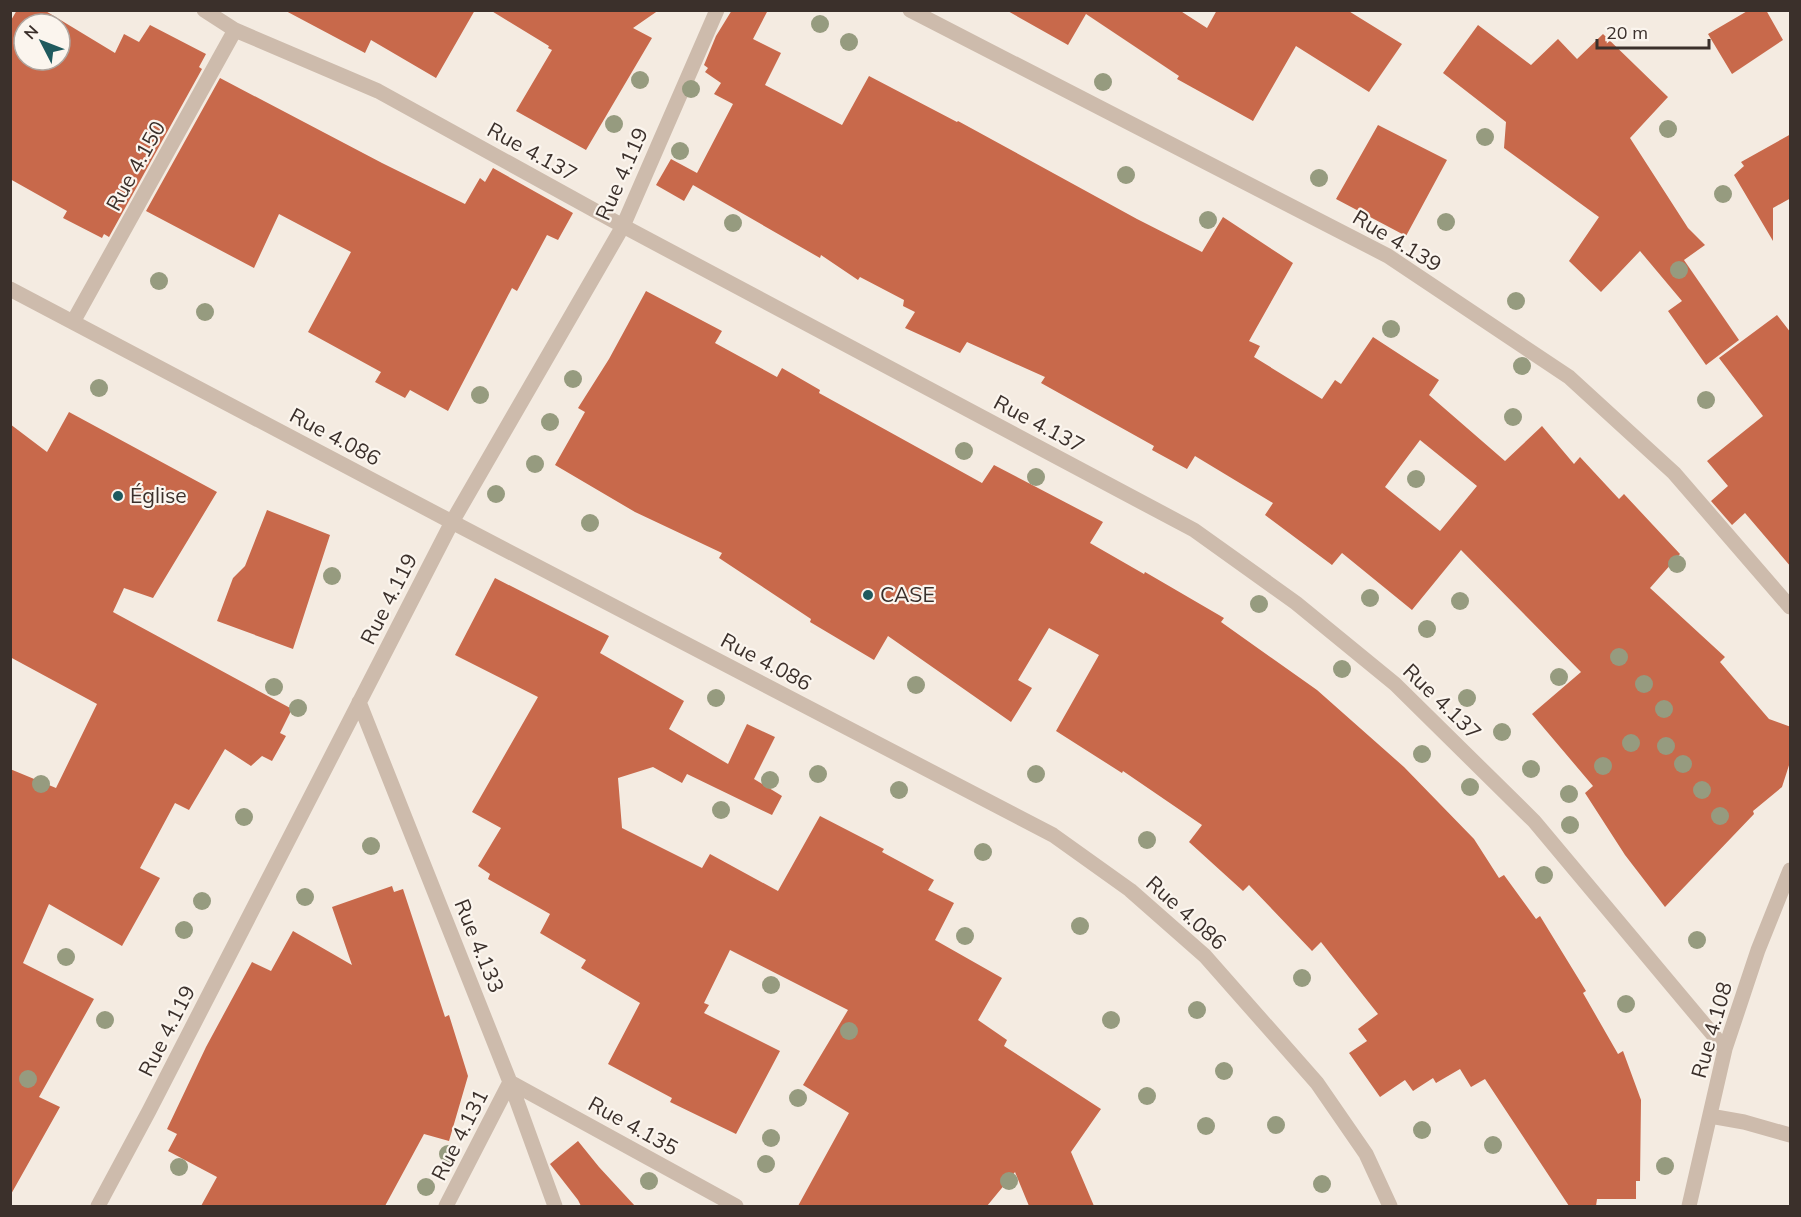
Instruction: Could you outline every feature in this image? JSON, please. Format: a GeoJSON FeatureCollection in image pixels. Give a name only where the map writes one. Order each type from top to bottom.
{"type":"FeatureCollection","features":[{"type":"Feature","properties":{"kind":"street","name":"Rue 4.137"},"geometry":{"type":"LineString","coordinates":[[204,10],[235,30],[378,91],[623,226],[1194,530],[1296,603],[1395,684],[1534,821],[1725,1049]]}},
{"type":"Feature","properties":{"kind":"street","name":"Rue 4.119"},"geometry":{"type":"LineString","coordinates":[[98,1206],[453,522],[623,226],[717,10]]}},
{"type":"Feature","properties":{"kind":"street","name":"Rue 4.139"},"geometry":{"type":"LineString","coordinates":[[910,10],[1388,256],[1569,377],[1674,473],[1791,608]]}},
{"type":"Feature","properties":{"kind":"street","name":"Rue 4.150"},"geometry":{"type":"LineString","coordinates":[[73,322],[235,30]]}},
{"type":"Feature","properties":{"kind":"street","name":"Rue 4.086"},"geometry":{"type":"LineString","coordinates":[[10,289],[1053,835],[1130,890],[1204,956],[1317,1083],[1366,1154],[1390,1206]]}},
{"type":"Feature","properties":{"kind":"street","name":"Rue 4.133"},"geometry":{"type":"LineString","coordinates":[[359,702],[510,1082],[555,1206]]}},
{"type":"Feature","properties":{"kind":"street","name":"Rue 4.108"},"geometry":{"type":"LineString","coordinates":[[1689,1206],[1725,1049],[1758,950],[1791,870]]}},
{"type":"Feature","properties":{"kind":"street","name":"Rue 4.131"},"geometry":{"type":"LineString","coordinates":[[446,1206],[510,1082]]}},
{"type":"Feature","properties":{"kind":"street","name":"Rue 4.135"},"geometry":{"type":"LineString","coordinates":[[510,1082],[736,1206]]}},
{"type":"Feature","properties":{"kind":"street"},"geometry":{"type":"LineString","coordinates":[[1710,1116],[1744,1122],[1791,1135]]}},
{"type":"Feature","properties":{"kind":"building"},"geometry":{"type":"Polygon","coordinates":[[[17,10],[47,12],[16,12],[17,10]]]}},
{"type":"Feature","properties":{"kind":"building"},"geometry":{"type":"Polygon","coordinates":[[[284,10],[475,10],[436,78],[371,40],[365,53],[284,10]]]}},
{"type":"Feature","properties":{"kind":"building"},"geometry":{"type":"Polygon","coordinates":[[[490,10],[659,10],[633,28],[652,38],[586,150],[516,111],[552,50],[490,10]]]}},
{"type":"Feature","properties":{"kind":"building"},"geometry":{"type":"Polygon","coordinates":[[[732,10],[768,10],[753,39],[781,53],[765,85],[842,125],[869,76],[958,121],[1202,252],[1223,217],[1293,263],[1249,341],[1260,346],[1254,357],[1322,399],[1335,380],[1341,384],[1373,337],[1439,380],[1429,395],[1505,461],[1542,426],[1574,464],[1580,457],[1619,499],[1624,494],[1680,554],[1650,588],[1725,657],[1720,662],[1769,719],[1791,727],[1791,759],[1782,787],[1753,811],[1754,814],[1665,907],[1625,855],[1585,793],[1593,786],[1532,714],[1581,672],[1461,550],[1412,610],[1342,553],[1332,565],[1265,515],[1273,503],[1195,456],[1187,469],[1152,450],[1154,446],[1041,383],[1045,377],[967,342],[960,353],[905,328],[915,312],[903,306],[904,300],[860,277],[858,280],[821,255],[820,258],[693,185],[684,201],[656,185],[671,159],[697,173],[733,104],[714,94],[721,83],[705,72],[708,68],[704,65],[716,36],[732,10]],[[1420,440],[1385,487],[1440,531],[1477,486],[1420,440]]]}},
{"type":"Feature","properties":{"kind":"building"},"geometry":{"type":"Polygon","coordinates":[[[1006,10],[1179,10],[1207,28],[1217,10],[1347,10],[1402,44],[1369,92],[1296,46],[1253,121],[1177,79],[1179,76],[1086,14],[1068,45],[1006,10]]]}},
{"type":"Feature","properties":{"kind":"building"},"geometry":{"type":"Polygon","coordinates":[[[1749,10],[1766,10],[1783,40],[1732,74],[1708,34],[1749,10]]]}},
{"type":"Feature","properties":{"kind":"building"},"geometry":{"type":"Polygon","coordinates":[[[12,19],[12,72],[72,72],[72,27],[115,53],[124,34],[139,42],[150,25],[206,54],[199,67],[202,69],[109,237],[104,234],[102,238],[63,218],[67,211],[10,179],[10,22],[12,19]]]}},
{"type":"Feature","properties":{"kind":"building"},"geometry":{"type":"Polygon","coordinates":[[[1478,25],[1531,65],[1558,39],[1577,59],[1603,34],[1668,97],[1630,138],[1688,228],[1705,245],[1684,260],[1739,340],[1706,365],[1668,311],[1682,301],[1640,251],[1601,292],[1569,261],[1599,217],[1504,148],[1506,122],[1443,73],[1478,25]]]}},
{"type":"Feature","properties":{"kind":"building"},"geometry":{"type":"Polygon","coordinates":[[[220,78],[465,204],[480,178],[485,182],[493,168],[573,213],[558,240],[547,235],[517,291],[512,288],[448,411],[410,390],[405,398],[375,382],[381,372],[308,332],[351,252],[279,214],[254,268],[146,211],[220,78]]]}},
{"type":"Feature","properties":{"kind":"building"},"geometry":{"type":"Polygon","coordinates":[[[1378,125],[1447,160],[1406,236],[1336,199],[1378,125]]]}},
{"type":"Feature","properties":{"kind":"building"},"geometry":{"type":"Polygon","coordinates":[[[1791,134],[1791,198],[1773,208],[1773,241],[1734,175],[1744,166],[1741,162],[1791,134]]]}},
{"type":"Feature","properties":{"kind":"building"},"geometry":{"type":"Polygon","coordinates":[[[646,291],[722,331],[715,343],[777,377],[782,368],[820,390],[819,393],[982,483],[994,465],[1103,522],[1090,543],[1224,618],[1221,622],[1317,690],[1404,767],[1474,839],[1499,878],[1504,875],[1536,919],[1540,916],[1586,991],[1583,993],[1618,1054],[1623,1051],[1641,1100],[1640,1181],[1636,1181],[1636,1199],[1597,1199],[1596,1206],[1569,1206],[1485,1079],[1471,1087],[1460,1069],[1436,1083],[1433,1078],[1413,1091],[1405,1080],[1380,1097],[1349,1053],[1367,1041],[1358,1029],[1378,1014],[1321,942],[1312,951],[1249,885],[1243,891],[1189,842],[1202,825],[1123,771],[1122,773],[1056,731],[1099,655],[1049,628],[1018,680],[1032,688],[1011,722],[888,636],[874,660],[810,622],[811,619],[719,558],[722,553],[635,512],[555,465],[585,412],[578,408],[609,359],[646,291]]]}},
{"type":"Feature","properties":{"kind":"building"},"geometry":{"type":"Polygon","coordinates":[[[1777,315],[1791,333],[1791,567],[1745,513],[1732,525],[1711,501],[1728,486],[1707,461],[1763,416],[1719,358],[1777,315]]]}},
{"type":"Feature","properties":{"kind":"building"},"geometry":{"type":"Polygon","coordinates":[[[69,412],[217,492],[153,598],[124,588],[113,612],[292,709],[280,733],[286,736],[272,761],[262,756],[251,766],[225,749],[189,810],[175,803],[140,868],[160,878],[122,946],[49,904],[23,963],[94,999],[39,1097],[60,1107],[10,1196],[10,769],[56,788],[97,704],[10,657],[10,424],[47,452],[69,412]]]}},
{"type":"Feature","properties":{"kind":"building"},"geometry":{"type":"Polygon","coordinates":[[[267,510],[330,535],[293,649],[217,621],[233,578],[245,566],[267,510]]]}},
{"type":"Feature","properties":{"kind":"building"},"geometry":{"type":"Polygon","coordinates":[[[495,578],[609,636],[600,653],[684,701],[669,729],[728,764],[747,724],[775,737],[754,779],[782,796],[772,815],[687,774],[682,783],[653,767],[618,778],[622,828],[702,868],[710,854],[778,891],[820,816],[884,849],[882,852],[934,880],[928,890],[954,903],[935,940],[1002,978],[978,1020],[1007,1040],[1004,1046],[1101,1109],[1071,1152],[1094,1206],[1029,1206],[1015,1172],[987,1206],[798,1206],[849,1113],[803,1085],[848,1010],[730,950],[704,1003],[709,1005],[704,1013],[780,1051],[736,1134],[670,1102],[672,1098],[608,1064],[640,1003],[581,968],[586,960],[540,933],[550,914],[488,879],[490,874],[478,866],[501,828],[472,812],[538,697],[455,655],[495,578]]]}},
{"type":"Feature","properties":{"kind":"building"},"geometry":{"type":"Polygon","coordinates":[[[392,886],[394,892],[403,889],[445,1017],[449,1015],[468,1076],[449,1141],[424,1134],[385,1206],[201,1206],[217,1177],[168,1151],[177,1134],[167,1129],[206,1047],[252,962],[271,971],[293,931],[352,965],[332,907],[392,886]]]}},
{"type":"Feature","properties":{"kind":"building"},"geometry":{"type":"Polygon","coordinates":[[[578,1141],[635,1206],[581,1206],[550,1164],[578,1141]]]}},
{"type":"Feature","properties":{"kind":"place","name":"Église"},"geometry":{"type":"Point","coordinates":[118,496]}},
{"type":"Feature","properties":{"kind":"place","name":"CASE"},"geometry":{"type":"Point","coordinates":[868,595]}}]}
